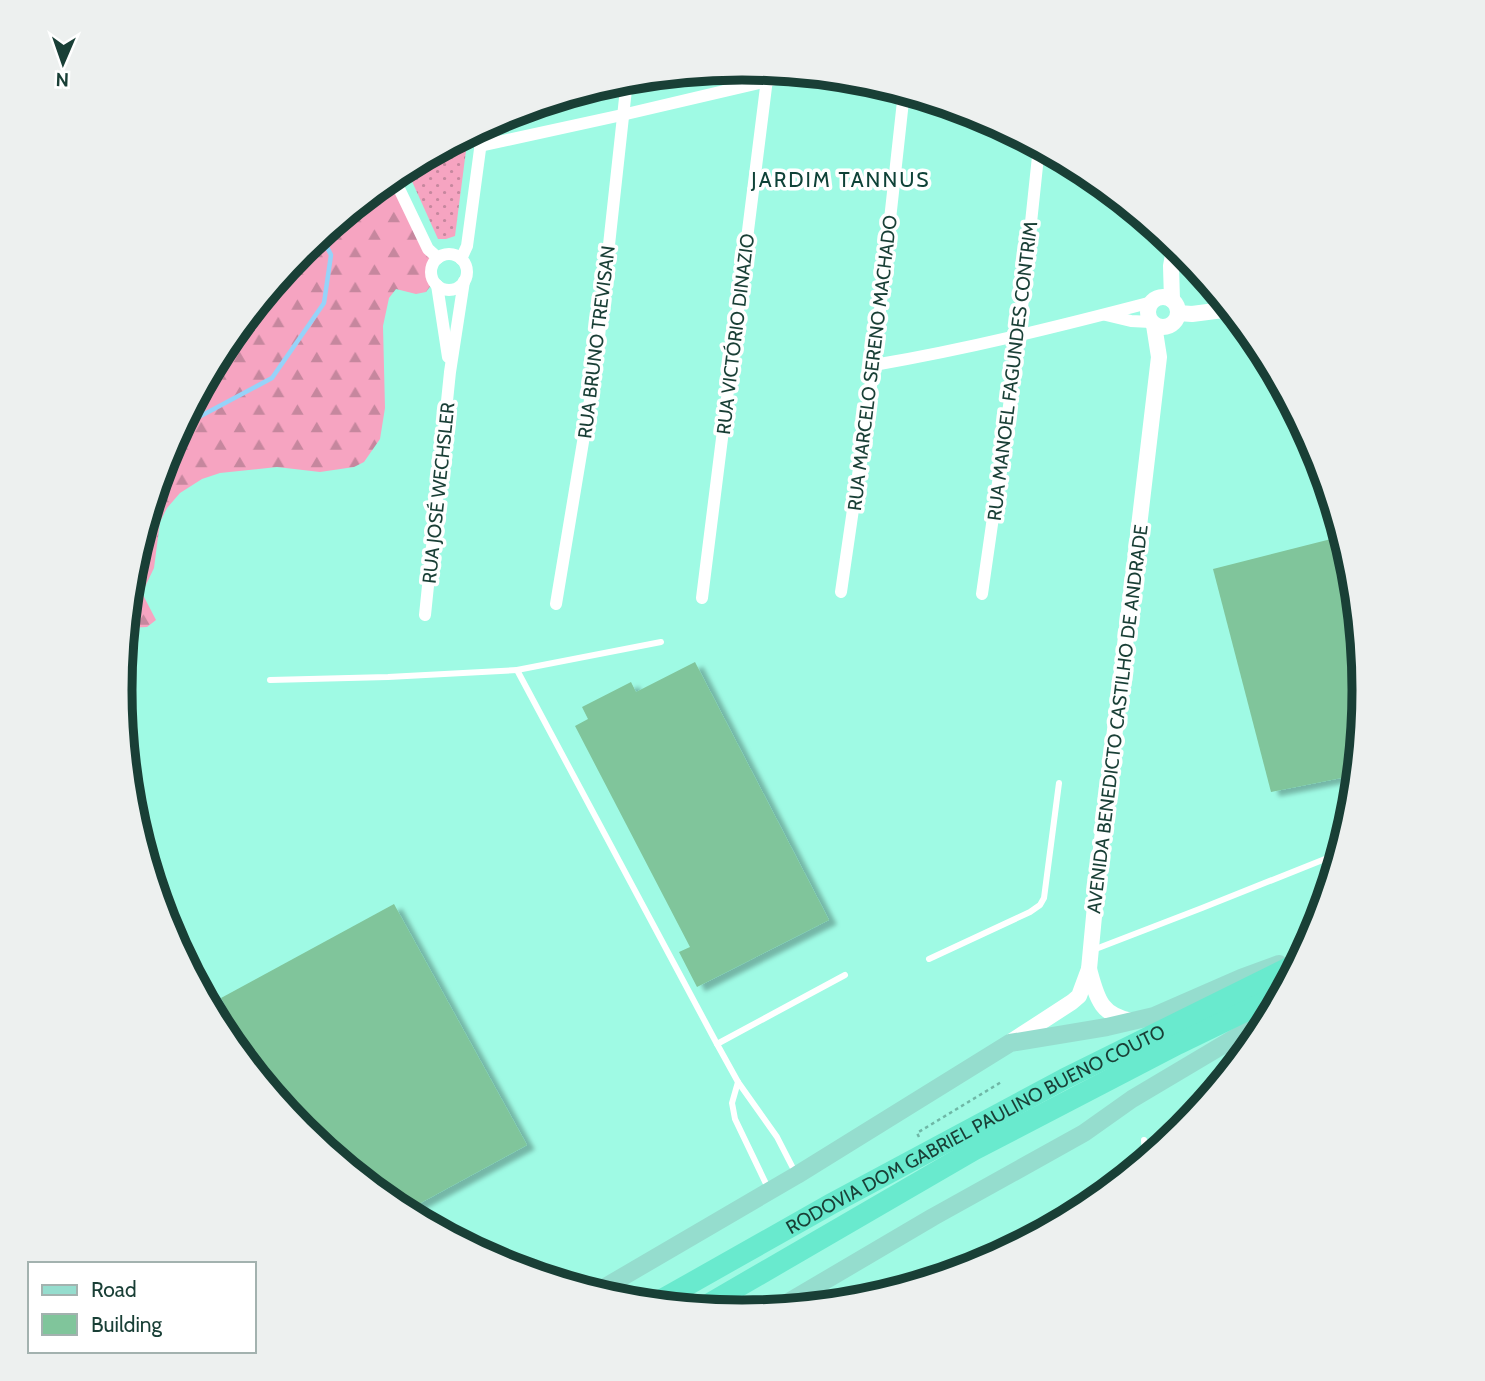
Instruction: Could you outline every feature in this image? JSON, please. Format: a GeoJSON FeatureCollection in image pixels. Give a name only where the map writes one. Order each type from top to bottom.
{"type":"FeatureCollection","features":[{"type":"Feature","properties":{"kind":"highway","name":"RODOVIA DOM GABRIEL PAULINO BUENO COUTO"},"geometry":{"type":"LineString","coordinates":[[669,1296],[831,1204],[1063,1079],[1285,969]]}},
{"type":"Feature","properties":{"kind":"highway","name":"RODOVIA DOM GABRIEL PAULINO BUENO COUTO"},"geometry":{"type":"LineString","coordinates":[[715,1299],[974,1150],[1167,1049],[1268,1000]]}},
{"type":"Feature","properties":{"kind":"main road","name":"AVENIDA BENEDICTO CASTILHO DE ANDRADE"},"geometry":{"type":"LineString","coordinates":[[1010,1043],[1079,996],[1089,970],[1098,874],[1173,258]]}},
{"type":"Feature","properties":{"kind":"main road","name":"AVENIDA BENEDICTO CASTILHO DE ANDRADE"},"geometry":{"type":"LineString","coordinates":[[1159,357],[1152,324],[1147,316],[1148,308],[1166,308]]}},
{"type":"Feature","properties":{"kind":"main road"},"geometry":{"type":"LineString","coordinates":[[1152,324],[1160,328],[1166,308],[1192,314],[1219,311]]}},
{"type":"Feature","properties":{"kind":"main road"},"geometry":{"type":"LineString","coordinates":[[608,1285],[797,1175],[1010,1043],[1107,1027],[1154,1016],[1290,960]]}},
{"type":"Feature","properties":{"kind":"main road"},"geometry":{"type":"LineString","coordinates":[[1089,970],[1096,996],[1102,1006],[1112,1015],[1132,1021]]}},
{"type":"Feature","properties":{"kind":"main road"},"geometry":{"type":"LineString","coordinates":[[796,1298],[1084,1133],[1132,1099],[1250,1029]]}},
{"type":"Feature","properties":{"kind":"street"},"geometry":{"type":"LineString","coordinates":[[480,146],[622,115],[749,80]]}},
{"type":"Feature","properties":{"kind":"street","name":"RUA VICTÓRIO DINAZIO"},"geometry":{"type":"LineString","coordinates":[[702,598],[767,81]]}},
{"type":"Feature","properties":{"kind":"street","name":"RUA BRUNO TREVISAN"},"geometry":{"type":"LineString","coordinates":[[556,604],[596,365],[625,92]]}},
{"type":"Feature","properties":{"kind":"street","name":"RUA MARCELO SERENO MACHADO"},"geometry":{"type":"LineString","coordinates":[[841,592],[874,365],[903,102]]}},
{"type":"Feature","properties":{"kind":"street"},"geometry":{"type":"LineString","coordinates":[[461,259],[467,246],[481,139]]}},
{"type":"Feature","properties":{"kind":"street","name":"RUA MANOEL FAGUNDES CONTRIM"},"geometry":{"type":"LineString","coordinates":[[982,594],[1019,336],[1038,157]]}},
{"type":"Feature","properties":{"kind":"street"},"geometry":{"type":"LineString","coordinates":[[398,187],[428,248],[438,258]]}},
{"type":"Feature","properties":{"kind":"street"},"geometry":{"type":"LineString","coordinates":[[449,254],[461,259],[467,269],[464,281],[455,289],[442,289],[431,275],[431,268],[438,258],[449,254]]}},
{"type":"Feature","properties":{"kind":"street","name":"RUA JOSÉ WECHSLER"},"geometry":{"type":"LineString","coordinates":[[425,615],[450,372],[464,281]]}},
{"type":"Feature","properties":{"kind":"street","name":"RUA JOSÉ WECHSLER"},"geometry":{"type":"LineString","coordinates":[[437,285],[450,372]]}},
{"type":"Feature","properties":{"kind":"street"},"geometry":{"type":"LineString","coordinates":[[874,365],[945,353],[1102,315],[1166,308]]}},
{"type":"Feature","properties":{"kind":"street"},"geometry":{"type":"LineString","coordinates":[[1102,315],[1152,324]]}},
{"type":"Feature","properties":{"kind":"lane"},"geometry":{"type":"LineString","coordinates":[[270,680],[517,670],[661,642]]}},
{"type":"Feature","properties":{"kind":"lane"},"geometry":{"type":"LineString","coordinates":[[517,670],[738,1082],[777,1137],[797,1175]]}},
{"type":"Feature","properties":{"kind":"lane"},"geometry":{"type":"LineString","coordinates":[[929,959],[1040,905],[1044,898],[1059,783]]}},
{"type":"Feature","properties":{"kind":"lane"},"geometry":{"type":"LineString","coordinates":[[1091,950],[1329,857]]}},
{"type":"Feature","properties":{"kind":"lane"},"geometry":{"type":"LineString","coordinates":[[717,1044],[845,975]]}},
{"type":"Feature","properties":{"kind":"lane"},"geometry":{"type":"LineString","coordinates":[[738,1082],[732,1103],[735,1119],[770,1191]]}},
{"type":"Feature","properties":{"kind":"lane"},"geometry":{"type":"LineString","coordinates":[[1144,1140],[1145,1149]]}},
{"type":"Feature","properties":{"kind":"green space"},"geometry":{"type":"Polygon","coordinates":[[[467,146],[455,236],[438,239],[411,179],[467,146]]]}},
{"type":"Feature","properties":{"kind":"green space"},"geometry":{"type":"Polygon","coordinates":[[[397,188],[430,253],[435,267],[435,280],[426,292],[416,294],[396,289],[389,298],[383,326],[385,408],[380,439],[364,462],[354,467],[320,472],[277,467],[220,473],[202,479],[180,493],[167,508],[160,522],[154,568],[142,593],[156,620],[147,627],[136,628],[144,571],[153,533],[179,457],[214,385],[235,352],[284,288],[340,232],[397,188]]]}},
{"type":"Feature","properties":{"kind":"building"},"geometry":{"type":"Polygon","coordinates":[[[1333,538],[1341,571],[1351,651],[1351,730],[1346,777],[1271,792],[1213,569],[1333,538]]]}},
{"type":"Feature","properties":{"kind":"building"},"geometry":{"type":"Polygon","coordinates":[[[695,662],[829,920],[697,987],[679,952],[690,947],[575,726],[588,719],[582,707],[631,682],[636,692],[695,662]]]}},
{"type":"Feature","properties":{"kind":"building"},"geometry":{"type":"Polygon","coordinates":[[[394,904],[527,1145],[416,1206],[371,1174],[311,1122],[248,1046],[221,998],[394,904]]]}},
{"type":"Feature","properties":{"kind":"waterway"},"geometry":{"type":"LineString","coordinates":[[196,418],[272,378],[324,303],[331,255],[326,245]]}},
{"type":"Feature","properties":{"kind":"district","name":"JARDIM TANNUS"},"geometry":{"type":"Point","coordinates":[841,180]}}]}
